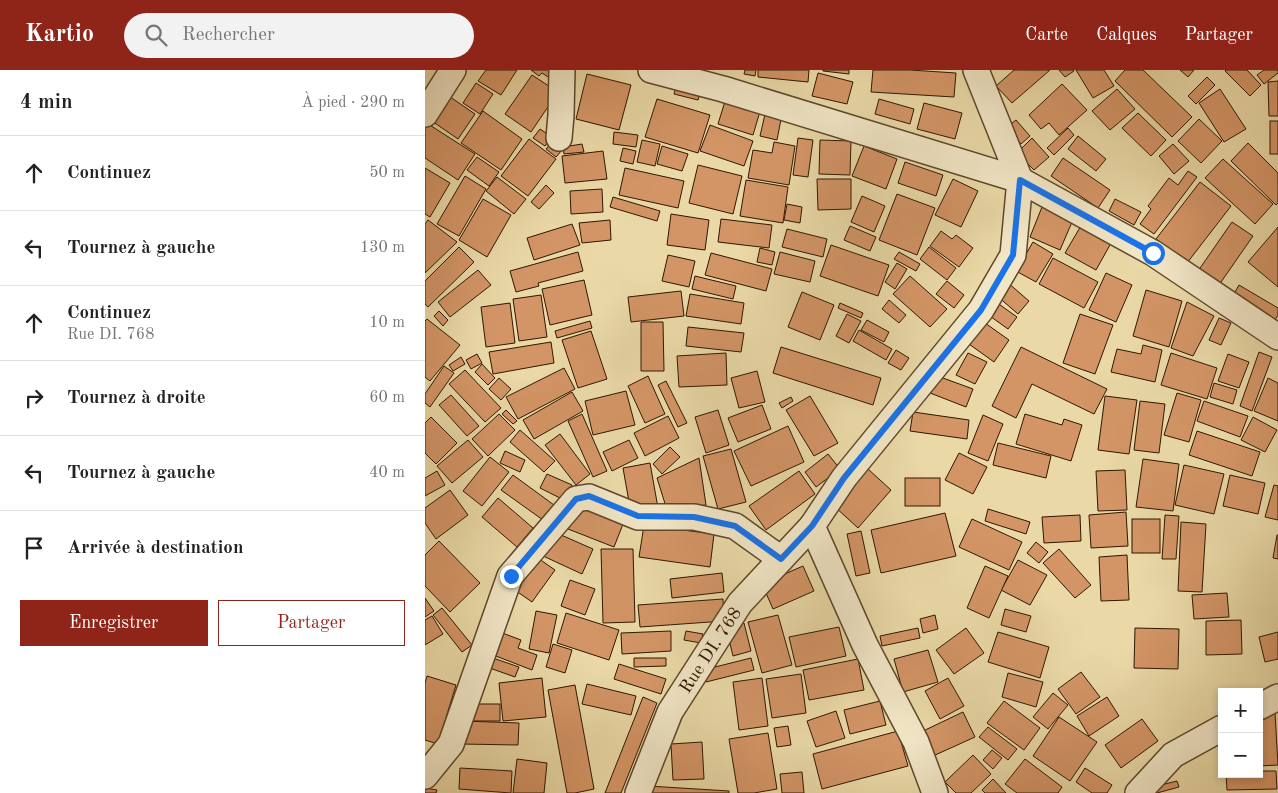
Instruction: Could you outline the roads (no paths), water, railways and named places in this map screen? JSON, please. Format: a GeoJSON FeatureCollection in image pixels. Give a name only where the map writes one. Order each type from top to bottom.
{"type":"FeatureCollection","features":[{"type":"Feature","properties":{"kind":"street"},"geometry":{"type":"LineString","coordinates":[[425,114],[453,70]]}},
{"type":"Feature","properties":{"kind":"street"},"geometry":{"type":"LineString","coordinates":[[559,138],[562,70]]}},
{"type":"Feature","properties":{"kind":"street"},"geometry":{"type":"LineString","coordinates":[[651,70],[732,92],[1020,180],[1153,253],[1278,336]]}},
{"type":"Feature","properties":{"kind":"street"},"geometry":{"type":"LineString","coordinates":[[976,70],[1020,180]]}},
{"type":"Feature","properties":{"kind":"street","name":"Rue DI. 768"},"geometry":{"type":"LineString","coordinates":[[638,793],[670,712],[740,603],[812,526],[844,478],[981,310],[1013,255],[1020,180]]}},
{"type":"Feature","properties":{"kind":"street"},"geometry":{"type":"LineString","coordinates":[[425,776],[451,744],[511,576],[576,499],[589,496],[638,516],[694,517],[735,526],[781,559]]}},
{"type":"Feature","properties":{"kind":"street"},"geometry":{"type":"LineString","coordinates":[[812,526],[865,645],[916,742],[935,793]]}},
{"type":"Feature","properties":{"kind":"street"},"geometry":{"type":"LineString","coordinates":[[1263,706],[1278,697]]}},
{"type":"Feature","properties":{"kind":"street"},"geometry":{"type":"LineString","coordinates":[[1138,793],[1173,755],[1218,730]]}}]}
